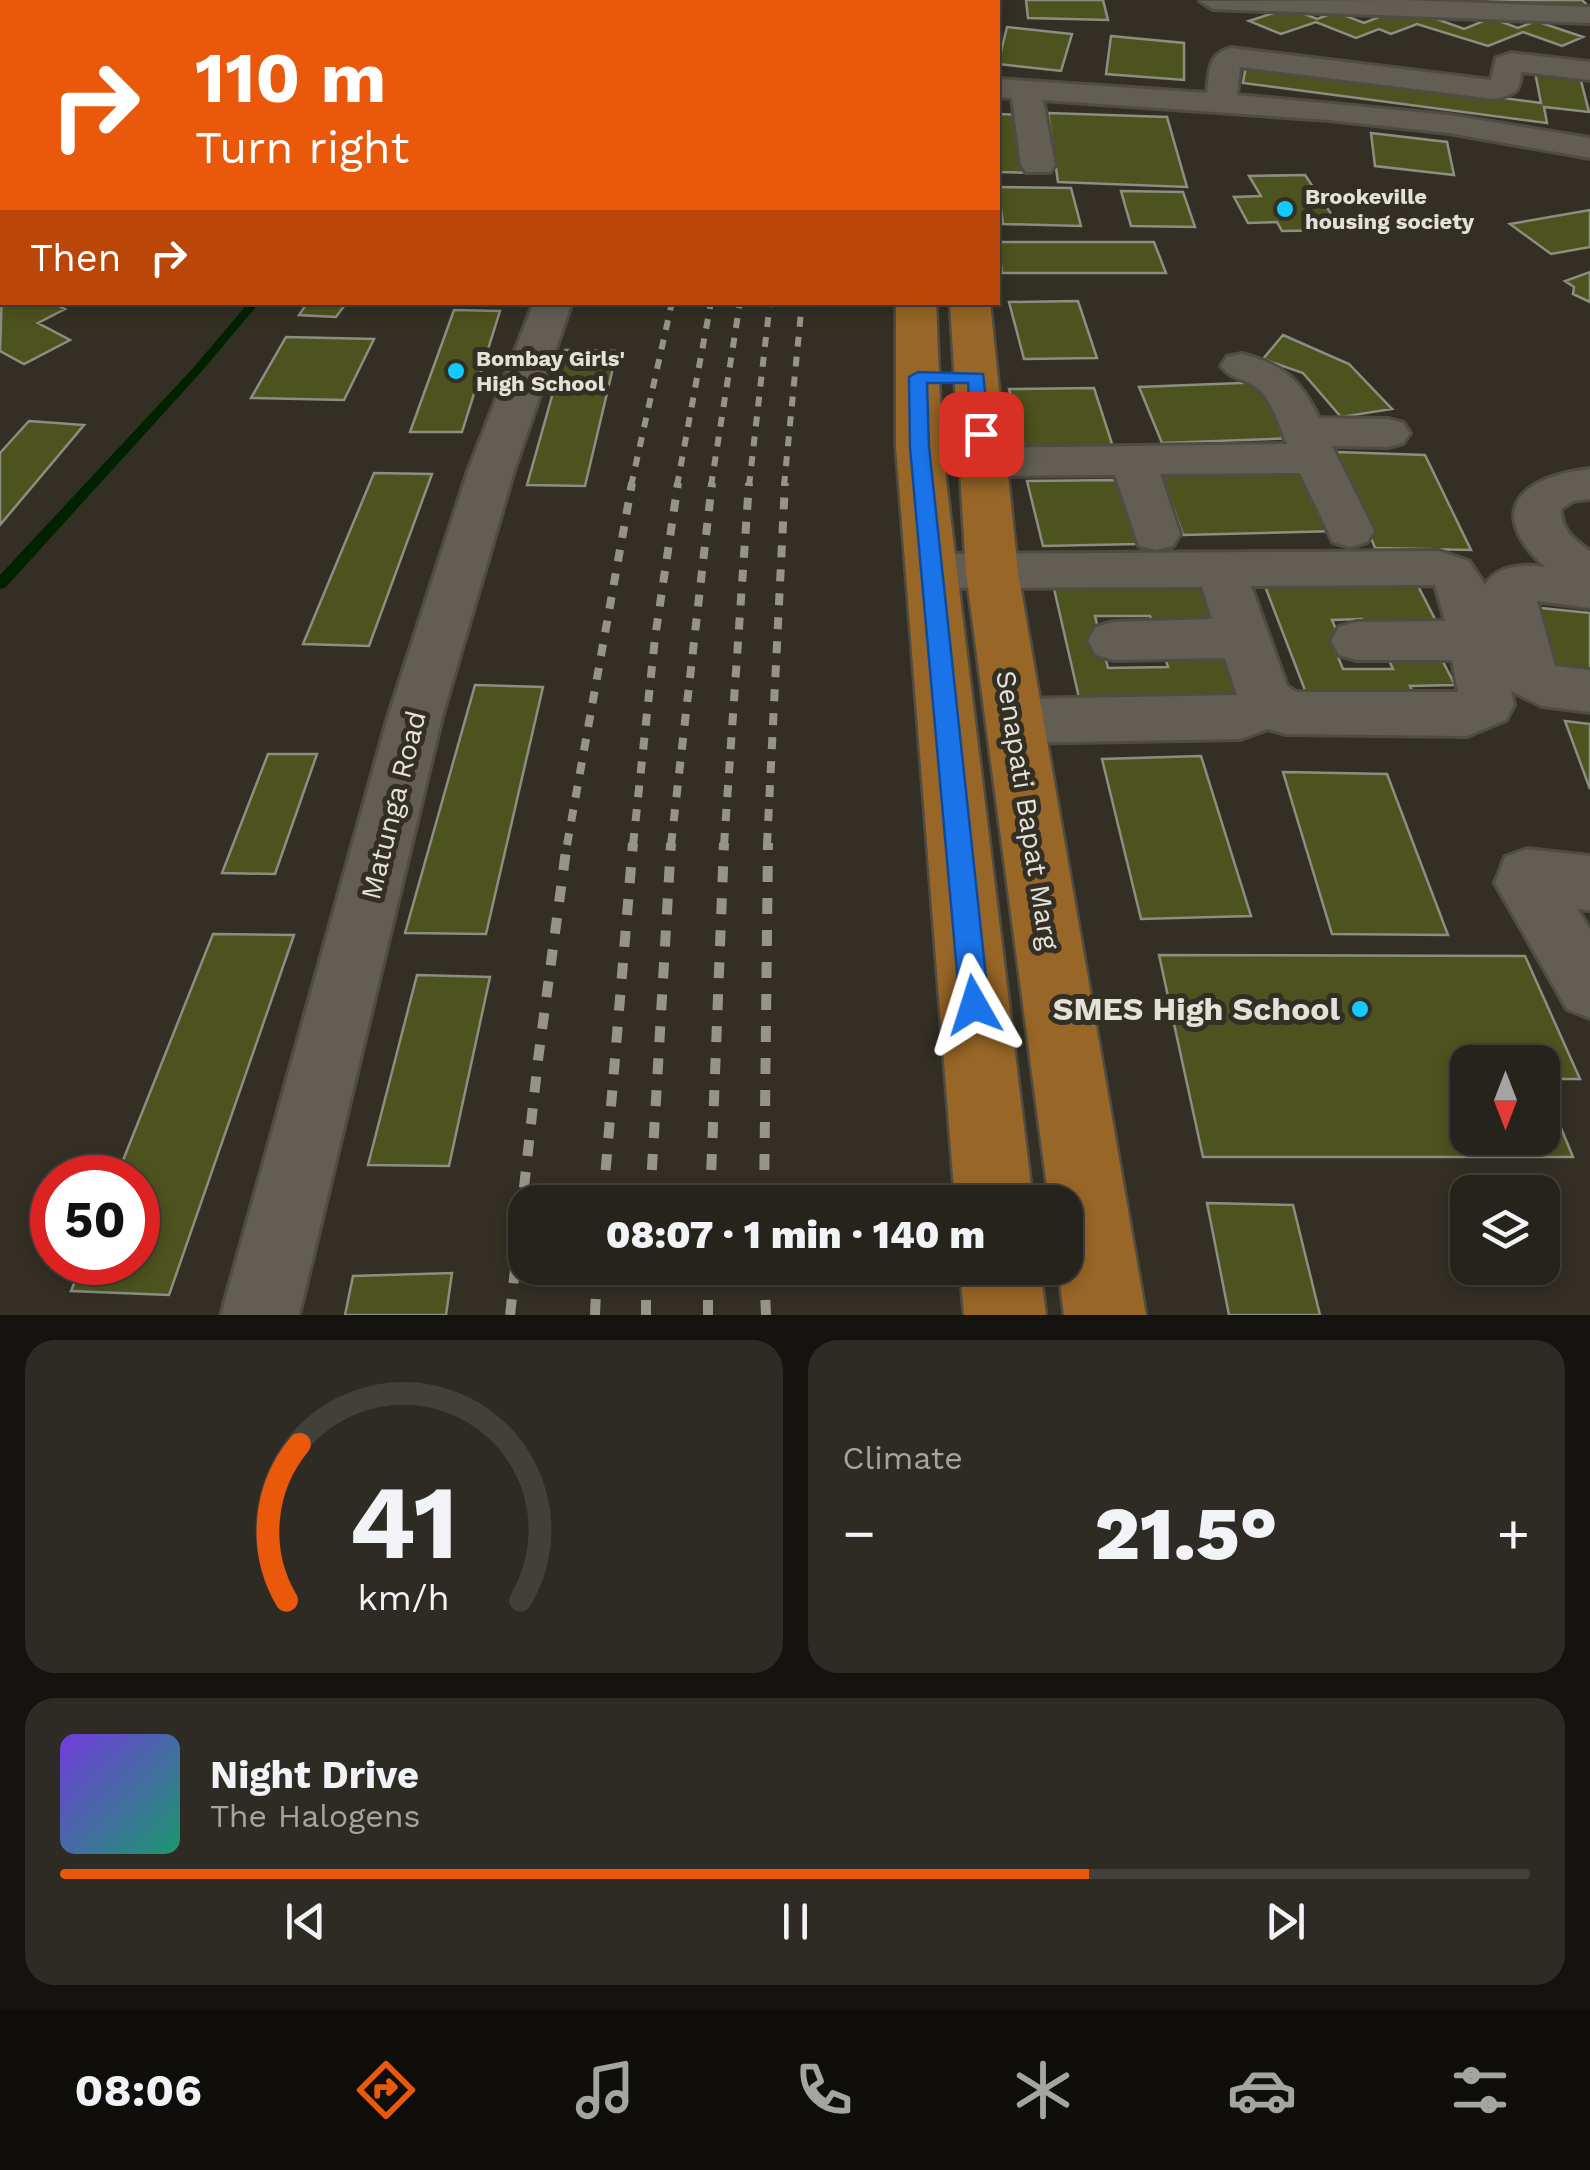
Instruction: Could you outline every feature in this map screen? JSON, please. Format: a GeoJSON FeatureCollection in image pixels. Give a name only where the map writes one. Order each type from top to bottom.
{"type":"FeatureCollection","features":[{"type":"Feature","properties":{"kind":"main road","name":"Senapati Bapat Marg"},"geometry":{"type":"LineString","coordinates":[[917,305],[983,462],[992,572],[1105,1315]]}},
{"type":"Feature","properties":{"kind":"main road","name":"Senapati Bapat Marg"},"geometry":{"type":"LineString","coordinates":[[969,305],[947,378],[919,447],[992,1185]]}},
{"type":"Feature","properties":{"kind":"main road"},"geometry":{"type":"LineString","coordinates":[[1002,1285],[1005,1315]]}},
{"type":"Feature","properties":{"kind":"street"},"geometry":{"type":"LineString","coordinates":[[1213,1],[1404,4],[1590,15]]}},
{"type":"Feature","properties":{"kind":"street"},"geometry":{"type":"LineString","coordinates":[[1234,106],[1226,59],[1231,58],[1496,90],[1506,86],[1506,64],[1510,62],[1590,70]]}},
{"type":"Feature","properties":{"kind":"street"},"geometry":{"type":"LineString","coordinates":[[1038,165],[1012,89],[1528,127]]}},
{"type":"Feature","properties":{"kind":"street"},"geometry":{"type":"LineString","coordinates":[[1234,106],[1583,137]]}},
{"type":"Feature","properties":{"kind":"street","name":"Matunga Road"},"geometry":{"type":"LineString","coordinates":[[260,1315],[415,716],[490,471],[552,305]]}},
{"type":"Feature","properties":{"kind":"street"},"geometry":{"type":"LineString","coordinates":[[1242,366],[1279,384],[1350,531]]}},
{"type":"Feature","properties":{"kind":"street"},"geometry":{"type":"LineString","coordinates":[[983,462],[1133,460],[1310,446],[1388,433]]}},
{"type":"Feature","properties":{"kind":"street"},"geometry":{"type":"LineString","coordinates":[[1133,460],[1156,534]]}},
{"type":"Feature","properties":{"kind":"street"},"geometry":{"type":"LineString","coordinates":[[1590,484],[1562,487],[1538,503],[1534,518],[1543,537],[1590,572]]}},
{"type":"Feature","properties":{"kind":"street"},"geometry":{"type":"LineString","coordinates":[[932,571],[1439,568],[1452,573],[1465,593],[1487,705],[1478,712],[1286,712],[1266,699],[1221,570]]}},
{"type":"Feature","properties":{"kind":"street"},"geometry":{"type":"LineString","coordinates":[[1590,590],[1524,582],[1508,588],[1532,680],[1542,685],[1590,690]]}},
{"type":"Feature","properties":{"kind":"street"},"geometry":{"type":"LineString","coordinates":[[1114,641],[1244,638]]}},
{"type":"Feature","properties":{"kind":"street"},"geometry":{"type":"LineString","coordinates":[[1357,641],[1476,640]]}},
{"type":"Feature","properties":{"kind":"street"},"geometry":{"type":"LineString","coordinates":[[1014,722],[1241,717],[1259,709],[1266,699]]}},
{"type":"Feature","properties":{"kind":"street"},"geometry":{"type":"LineString","coordinates":[[1590,883],[1527,876],[1526,884],[1590,987]]}},
{"type":"Feature","properties":{"kind":"building"},"geometry":{"type":"Polygon","coordinates":[[[1026,0],[1103,0],[1108,20],[1028,18],[1026,0]]]}},
{"type":"Feature","properties":{"kind":"building"},"geometry":{"type":"Polygon","coordinates":[[[1582,0],[1588,6],[1414,2],[1582,0]]]}},
{"type":"Feature","properties":{"kind":"building"},"geometry":{"type":"Polygon","coordinates":[[[1289,8],[1317,19],[1336,12],[1364,23],[1397,10],[1420,13],[1464,29],[1491,18],[1518,28],[1536,21],[1583,37],[1562,46],[1523,32],[1488,46],[1417,24],[1391,34],[1379,29],[1356,38],[1316,22],[1281,34],[1249,21],[1289,8]]]}},
{"type":"Feature","properties":{"kind":"building"},"geometry":{"type":"Polygon","coordinates":[[[1007,27],[1072,34],[1061,71],[1000,64],[1007,27]]]}},
{"type":"Feature","properties":{"kind":"building"},"geometry":{"type":"Polygon","coordinates":[[[1111,36],[1184,43],[1184,80],[1106,74],[1111,36]]]}},
{"type":"Feature","properties":{"kind":"building"},"geometry":{"type":"Polygon","coordinates":[[[1246,65],[1541,103],[1534,67],[1579,73],[1589,112],[1544,107],[1547,123],[1243,83],[1246,65]]]}},
{"type":"Feature","properties":{"kind":"building"},"geometry":{"type":"Polygon","coordinates":[[[1048,113],[1167,117],[1187,187],[1058,182],[1048,113]]]}},
{"type":"Feature","properties":{"kind":"building"},"geometry":{"type":"Polygon","coordinates":[[[1000,114],[1025,115],[1032,173],[1000,172],[1000,114]]]}},
{"type":"Feature","properties":{"kind":"building"},"geometry":{"type":"Polygon","coordinates":[[[1371,133],[1447,142],[1454,175],[1375,166],[1371,133]]]}},
{"type":"Feature","properties":{"kind":"building","name":"Brookeville housing society"},"geometry":{"type":"Polygon","coordinates":[[[1305,175],[1342,230],[1282,231],[1277,222],[1248,223],[1234,197],[1261,196],[1249,176],[1305,175]]]}},
{"type":"Feature","properties":{"kind":"building"},"geometry":{"type":"Polygon","coordinates":[[[1000,187],[1071,188],[1081,226],[1003,224],[1000,187]]]}},
{"type":"Feature","properties":{"kind":"building"},"geometry":{"type":"Polygon","coordinates":[[[1121,191],[1183,192],[1195,227],[1131,226],[1121,191]]]}},
{"type":"Feature","properties":{"kind":"building"},"geometry":{"type":"Polygon","coordinates":[[[1590,210],[1590,247],[1551,254],[1510,224],[1590,210]]]}},
{"type":"Feature","properties":{"kind":"building"},"geometry":{"type":"Polygon","coordinates":[[[1000,242],[1154,242],[1166,273],[1002,273],[1000,242]]]}},
{"type":"Feature","properties":{"kind":"building"},"geometry":{"type":"Polygon","coordinates":[[[1590,272],[1590,302],[1573,294],[1574,287],[1565,281],[1590,272]]]}},
{"type":"Feature","properties":{"kind":"building"},"geometry":{"type":"Polygon","coordinates":[[[1078,301],[1097,358],[1024,359],[1009,302],[1078,301]]]}},
{"type":"Feature","properties":{"kind":"building"},"geometry":{"type":"Polygon","coordinates":[[[2,305],[57,305],[65,309],[38,323],[70,340],[24,364],[0,351],[2,305]]]}},
{"type":"Feature","properties":{"kind":"building"},"geometry":{"type":"Polygon","coordinates":[[[306,305],[345,305],[336,317],[299,315],[306,305]]]}},
{"type":"Feature","properties":{"kind":"building","name":"Bombay Girls' High School"},"geometry":{"type":"Polygon","coordinates":[[[454,310],[500,311],[462,432],[410,432],[454,310]]]}},
{"type":"Feature","properties":{"kind":"building"},"geometry":{"type":"Polygon","coordinates":[[[1283,335],[1349,364],[1392,409],[1341,417],[1303,373],[1263,359],[1283,335]]]}},
{"type":"Feature","properties":{"kind":"building"},"geometry":{"type":"Polygon","coordinates":[[[286,337],[374,339],[344,400],[251,398],[286,337]]]}},
{"type":"Feature","properties":{"kind":"building"},"geometry":{"type":"Polygon","coordinates":[[[565,350],[617,351],[585,486],[527,485],[565,350]]]}},
{"type":"Feature","properties":{"kind":"building"},"geometry":{"type":"Polygon","coordinates":[[[1266,382],[1296,438],[1162,443],[1139,387],[1266,382]]]}},
{"type":"Feature","properties":{"kind":"building"},"geometry":{"type":"Polygon","coordinates":[[[1094,388],[1114,450],[1025,451],[1009,389],[1094,388]]]}},
{"type":"Feature","properties":{"kind":"building"},"geometry":{"type":"Polygon","coordinates":[[[29,421],[84,425],[0,525],[0,453],[29,421]]]}},
{"type":"Feature","properties":{"kind":"building"},"geometry":{"type":"Polygon","coordinates":[[[1337,452],[1425,455],[1471,550],[1375,548],[1337,452]]]}},
{"type":"Feature","properties":{"kind":"building"},"geometry":{"type":"Polygon","coordinates":[[[1308,472],[1338,531],[1183,535],[1161,474],[1308,472]]]}},
{"type":"Feature","properties":{"kind":"building"},"geometry":{"type":"Polygon","coordinates":[[[374,473],[432,474],[369,646],[303,644],[374,473]]]}},
{"type":"Feature","properties":{"kind":"building"},"geometry":{"type":"Polygon","coordinates":[[[1117,480],[1138,544],[1043,546],[1027,481],[1117,480]]]}},
{"type":"Feature","properties":{"kind":"building"},"geometry":{"type":"Polygon","coordinates":[[[1204,578],[1222,628],[1155,629],[1150,616],[1095,616],[1108,668],[1168,667],[1163,650],[1226,649],[1243,700],[1080,702],[1052,580],[1204,578]]]}},
{"type":"Feature","properties":{"kind":"building"},"geometry":{"type":"Polygon","coordinates":[[[1415,580],[1439,627],[1365,627],[1362,619],[1332,620],[1335,627],[1341,627],[1352,652],[1336,652],[1343,669],[1393,669],[1386,654],[1439,654],[1455,685],[1410,686],[1415,697],[1308,698],[1263,581],[1415,580]]]}},
{"type":"Feature","properties":{"kind":"building"},"geometry":{"type":"Polygon","coordinates":[[[1531,607],[1590,613],[1590,679],[1557,676],[1531,607]]]}},
{"type":"Feature","properties":{"kind":"building"},"geometry":{"type":"Polygon","coordinates":[[[475,685],[543,687],[486,934],[405,933],[475,685]]]}},
{"type":"Feature","properties":{"kind":"building"},"geometry":{"type":"Polygon","coordinates":[[[1565,721],[1590,724],[1590,789],[1565,721]]]}},
{"type":"Feature","properties":{"kind":"building"},"geometry":{"type":"Polygon","coordinates":[[[268,754],[317,754],[275,874],[222,873],[268,754]]]}},
{"type":"Feature","properties":{"kind":"building"},"geometry":{"type":"Polygon","coordinates":[[[1201,756],[1251,916],[1141,919],[1102,759],[1201,756]]]}},
{"type":"Feature","properties":{"kind":"building"},"geometry":{"type":"Polygon","coordinates":[[[1283,772],[1387,774],[1448,935],[1332,934],[1283,772]]]}},
{"type":"Feature","properties":{"kind":"building"},"geometry":{"type":"Polygon","coordinates":[[[213,934],[294,935],[169,1295],[71,1291],[73,1285],[160,1285],[160,1155],[125,1155],[213,934]]]}},
{"type":"Feature","properties":{"kind":"building","name":"SMES High School"},"geometry":{"type":"Polygon","coordinates":[[[1159,955],[1525,956],[1580,1079],[1560,1079],[1560,1045],[1450,1045],[1450,1155],[1560,1155],[1560,1126],[1573,1157],[1203,1157],[1159,955]]]}},
{"type":"Feature","properties":{"kind":"building"},"geometry":{"type":"Polygon","coordinates":[[[417,975],[490,977],[449,1166],[368,1165],[417,975]]]}},
{"type":"Feature","properties":{"kind":"building"},"geometry":{"type":"Polygon","coordinates":[[[1207,1203],[1293,1205],[1320,1315],[1229,1315],[1207,1203]]]}},
{"type":"Feature","properties":{"kind":"building"},"geometry":{"type":"Polygon","coordinates":[[[452,1273],[446,1315],[345,1315],[353,1276],[452,1273]]]}},
{"type":"Feature","properties":{"kind":"waterway"},"geometry":{"type":"LineString","coordinates":[[0,584],[252,305]]}},
{"type":"Feature","properties":{"kind":"railway"},"geometry":{"type":"LineString","coordinates":[[631,486],[671,305]]}},
{"type":"Feature","properties":{"kind":"railway"},"geometry":{"type":"LineString","coordinates":[[677,486],[710,305]]}},
{"type":"Feature","properties":{"kind":"railway"},"geometry":{"type":"LineString","coordinates":[[711,486],[740,305]]}},
{"type":"Feature","properties":{"kind":"railway"},"geometry":{"type":"LineString","coordinates":[[749,486],[770,305]]}},
{"type":"Feature","properties":{"kind":"railway"},"geometry":{"type":"LineString","coordinates":[[784,486],[802,305]]}},
{"type":"Feature","properties":{"kind":"railway"},"geometry":{"type":"LineString","coordinates":[[567,845],[632,483]]}},
{"type":"Feature","properties":{"kind":"railway"},"geometry":{"type":"LineString","coordinates":[[633,845],[655,638],[678,483]]}},
{"type":"Feature","properties":{"kind":"railway"},"geometry":{"type":"LineString","coordinates":[[671,845],[712,483]]}},
{"type":"Feature","properties":{"kind":"railway"},"geometry":{"type":"LineString","coordinates":[[724,845],[749,483]]}},
{"type":"Feature","properties":{"kind":"railway"},"geometry":{"type":"LineString","coordinates":[[767,845],[785,483]]}},
{"type":"Feature","properties":{"kind":"railway"},"geometry":{"type":"LineString","coordinates":[[510,1315],[567,843]]}},
{"type":"Feature","properties":{"kind":"railway"},"geometry":{"type":"LineString","coordinates":[[604,1185],[633,843]]}},
{"type":"Feature","properties":{"kind":"railway"},"geometry":{"type":"LineString","coordinates":[[651,1185],[671,843]]}},
{"type":"Feature","properties":{"kind":"railway"},"geometry":{"type":"LineString","coordinates":[[711,1185],[724,843]]}},
{"type":"Feature","properties":{"kind":"railway"},"geometry":{"type":"LineString","coordinates":[[764,1185],[768,843]]}},
{"type":"Feature","properties":{"kind":"railway"},"geometry":{"type":"LineString","coordinates":[[595,1315],[596,1285]]}},
{"type":"Feature","properties":{"kind":"railway"},"geometry":{"type":"LineString","coordinates":[[646,1285],[646,1315]]}},
{"type":"Feature","properties":{"kind":"railway"},"geometry":{"type":"LineString","coordinates":[[708,1285],[708,1315]]}},
{"type":"Feature","properties":{"kind":"railway"},"geometry":{"type":"LineString","coordinates":[[765,1285],[766,1315]]}},
{"type":"Feature","properties":{"kind":"place","name":"Brookeville housing society"},"geometry":{"type":"Point","coordinates":[1285,209]}},
{"type":"Feature","properties":{"kind":"place","name":"Bombay Girls' High School"},"geometry":{"type":"Point","coordinates":[456,371]}},
{"type":"Feature","properties":{"kind":"place","name":"SMES High School"},"geometry":{"type":"Point","coordinates":[1360,1009]}},
{"type":"Feature","properties":{"kind":"route"},"geometry":{"type":"LineString","coordinates":[[974,1005],[919,447],[918,377],[976,378],[981,434]]}}]}
